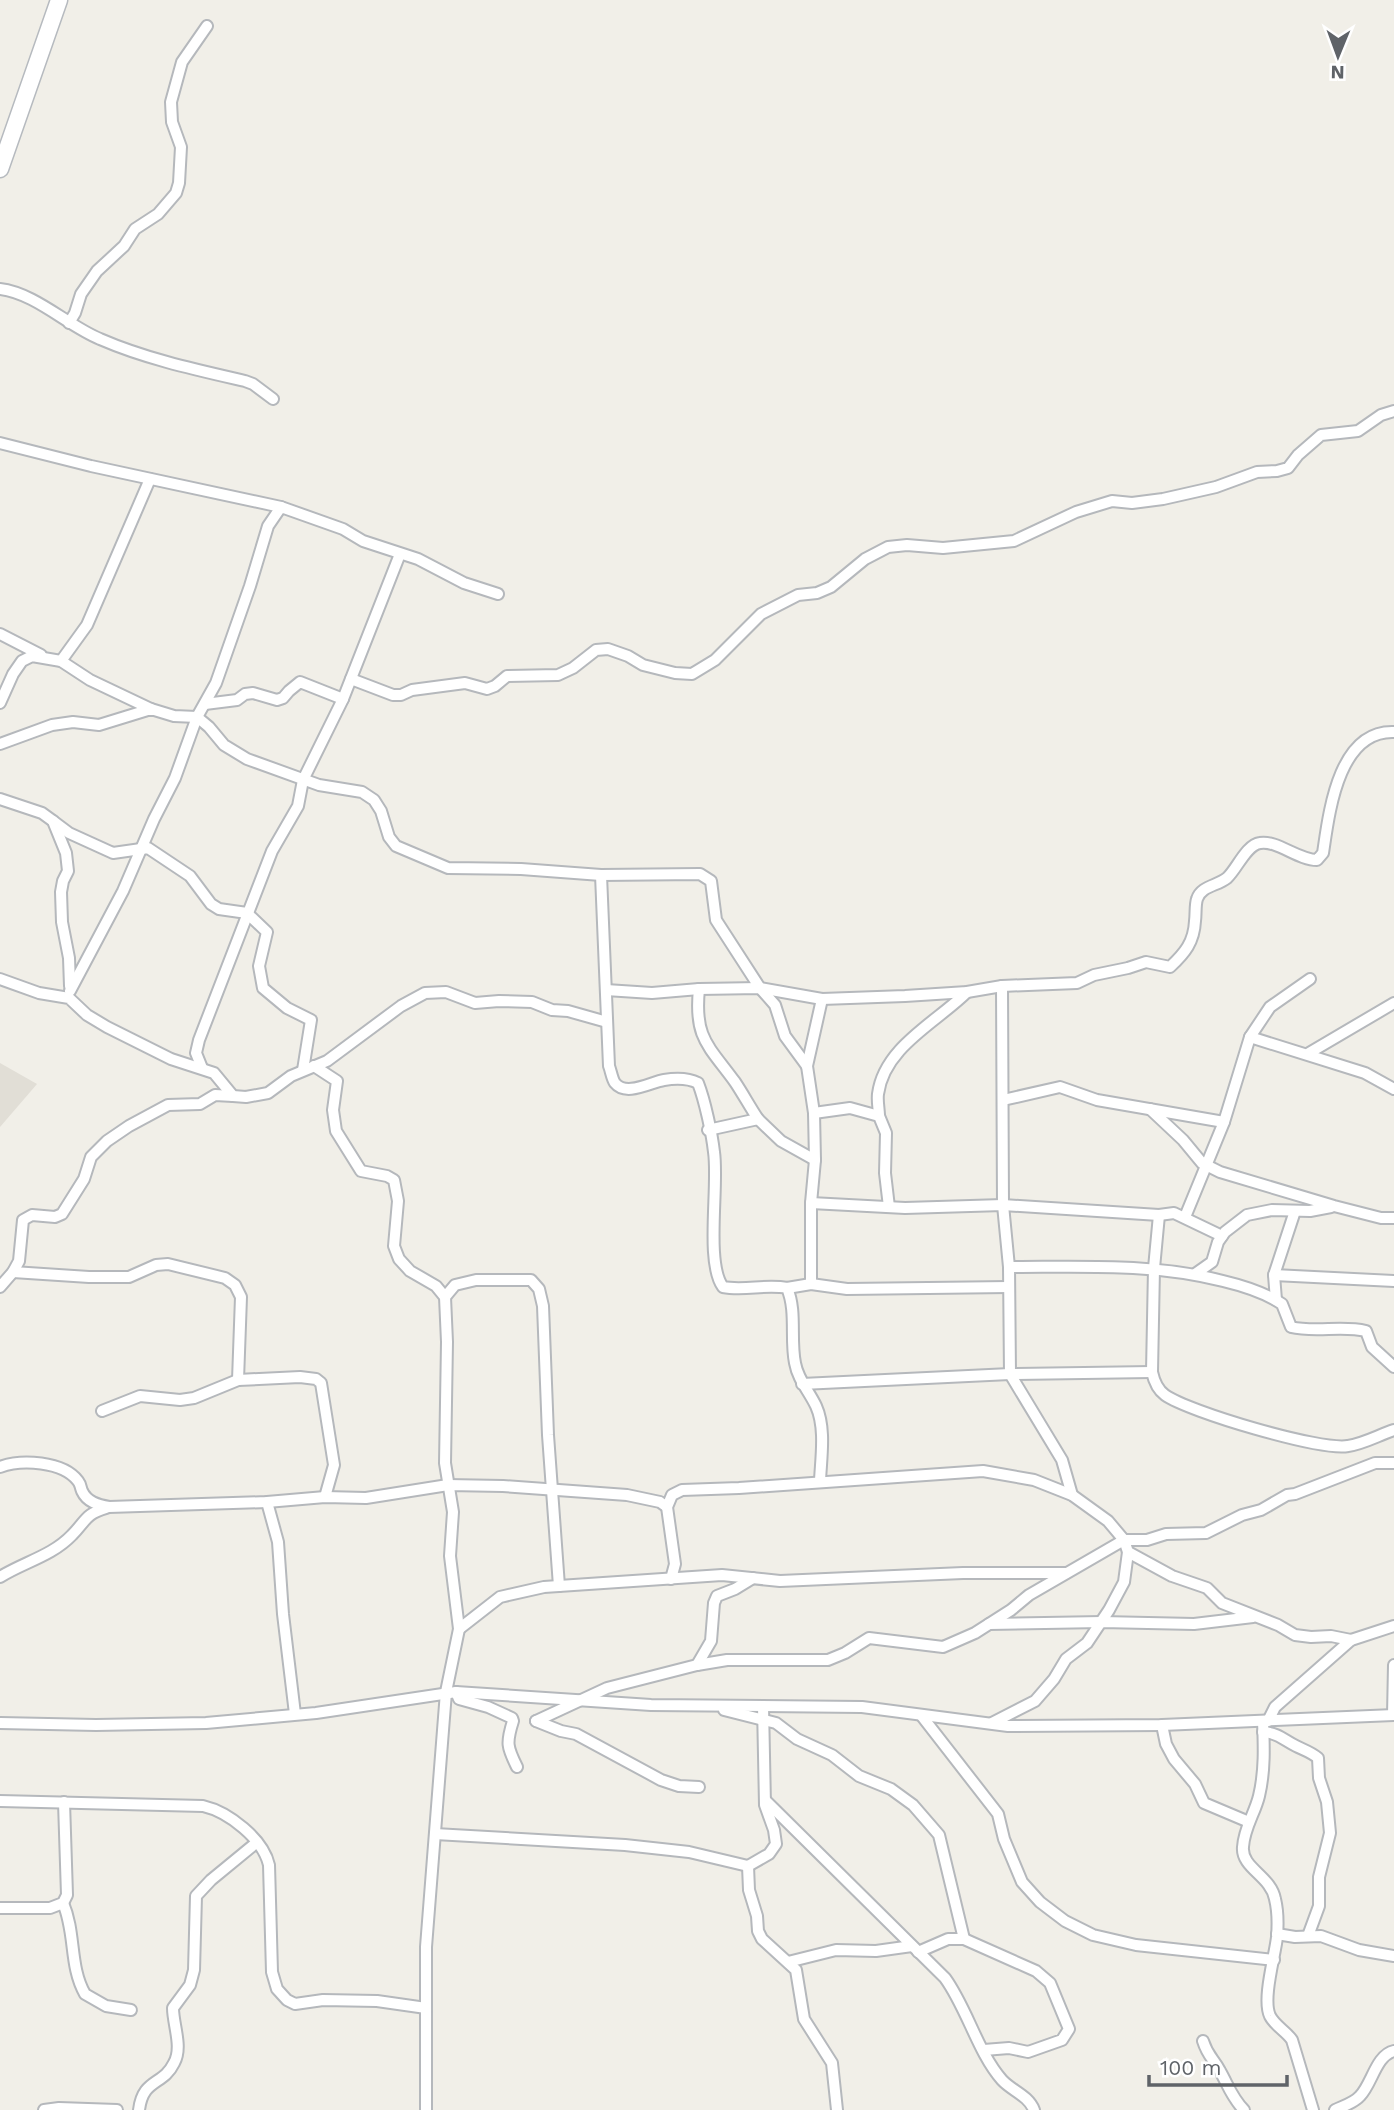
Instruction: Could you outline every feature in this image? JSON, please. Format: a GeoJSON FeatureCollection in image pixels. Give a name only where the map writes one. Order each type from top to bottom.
{"type":"FeatureCollection","features":[{"type":"Feature","properties":{"kind":"main road"},"geometry":{"type":"LineString","coordinates":[[0,169],[59,0]]}},
{"type":"Feature","properties":{"kind":"street"},"geometry":{"type":"LineString","coordinates":[[69,323],[81,294],[97,271],[124,246],[135,229],[158,214],[176,193],[181,147],[172,122],[172,102],[183,62],[206,26]]}},
{"type":"Feature","properties":{"kind":"street"},"geometry":{"type":"LineString","coordinates":[[0,289],[23,295],[98,338],[128,350],[253,384],[273,399]]}},
{"type":"Feature","properties":{"kind":"street"},"geometry":{"type":"LineString","coordinates":[[351,679],[393,695],[465,683],[487,689],[507,676],[558,675],[573,668],[596,650],[608,649],[643,665],[692,674],[715,660],[761,614],[798,595],[817,593],[831,587],[865,559],[888,547],[907,545],[943,548],[1014,541],[1076,512],[1112,501],[1132,503],[1163,499],[1216,487],[1257,472],[1278,471],[1287,468],[1321,435],[1358,431],[1381,415],[1394,411]]}},
{"type":"Feature","properties":{"kind":"street"},"geometry":{"type":"LineString","coordinates":[[0,443],[281,507],[316,518],[363,541],[418,559],[464,583],[498,594]]}},
{"type":"Feature","properties":{"kind":"street"},"geometry":{"type":"LineString","coordinates":[[61,661],[87,625],[150,479]]}},
{"type":"Feature","properties":{"kind":"street"},"geometry":{"type":"LineString","coordinates":[[69,995],[123,891],[175,778],[197,717],[216,683],[268,526],[281,507]]}},
{"type":"Feature","properties":{"kind":"street"},"geometry":{"type":"LineString","coordinates":[[202,1068],[196,1054],[199,1040],[247,913],[272,851],[298,806],[303,780],[343,699],[400,554]]}},
{"type":"Feature","properties":{"kind":"street"},"geometry":{"type":"LineString","coordinates":[[0,634],[44,657]]}},
{"type":"Feature","properties":{"kind":"street"},"geometry":{"type":"LineString","coordinates":[[0,703],[22,661],[32,656],[61,661],[90,680],[151,709],[174,716],[197,717],[224,745],[247,759],[332,789],[362,792],[374,800],[381,811],[389,837],[396,846],[448,868],[521,869],[601,875],[700,874],[711,881],[716,920],[760,988],[775,1005],[785,1036],[807,1066]]}},
{"type":"Feature","properties":{"kind":"street"},"geometry":{"type":"LineString","coordinates":[[205,704],[237,700],[245,694],[253,693],[276,701],[284,698],[293,686],[300,682],[343,699]]}},
{"type":"Feature","properties":{"kind":"street"},"geometry":{"type":"LineString","coordinates":[[0,744],[52,724],[73,722],[99,725],[151,709]]}},
{"type":"Feature","properties":{"kind":"street"},"geometry":{"type":"LineString","coordinates":[[606,989],[652,993],[760,988],[822,999],[1077,983],[1094,975],[1146,962],[1170,967],[1185,953],[1191,942],[1197,899],[1203,890],[1226,878],[1252,847],[1260,842],[1308,860],[1317,860],[1323,853],[1333,793],[1345,768],[1364,741],[1374,735],[1394,733]]}},
{"type":"Feature","properties":{"kind":"street"},"geometry":{"type":"LineString","coordinates":[[0,799],[42,813],[69,833],[113,853],[148,848],[190,876],[211,904],[219,909],[247,913],[267,932],[259,966],[263,988],[287,1008],[311,1020],[303,1070]]}},
{"type":"Feature","properties":{"kind":"street"},"geometry":{"type":"LineString","coordinates":[[53,821],[66,853],[68,871],[61,892],[62,922],[69,958],[69,995],[87,1016],[107,1027],[171,1059],[214,1073],[233,1096]]}},
{"type":"Feature","properties":{"kind":"street"},"geometry":{"type":"LineString","coordinates":[[601,875],[609,1066],[616,1084],[624,1088],[636,1088],[666,1079],[690,1079],[698,1083],[715,1154],[715,1242],[718,1280],[723,1287],[787,1288],[811,1284],[847,1289],[1009,1287]]}},
{"type":"Feature","properties":{"kind":"street"},"geometry":{"type":"LineString","coordinates":[[0,979],[39,993],[69,995]]}},
{"type":"Feature","properties":{"kind":"street"},"geometry":{"type":"LineString","coordinates":[[1185,1217],[1224,1122],[1250,1037],[1270,1007],[1310,979]]}},
{"type":"Feature","properties":{"kind":"street"},"geometry":{"type":"LineString","coordinates":[[1002,986],[1003,1205],[1009,1267],[1010,1374],[1062,1460],[1072,1495]]}},
{"type":"Feature","properties":{"kind":"street"},"geometry":{"type":"LineString","coordinates":[[699,989],[697,1010],[700,1030],[715,1059],[735,1082],[758,1119],[780,1141],[815,1160]]}},
{"type":"Feature","properties":{"kind":"street"},"geometry":{"type":"LineString","coordinates":[[0,1287],[19,1261],[23,1220],[32,1215],[55,1217],[62,1213],[84,1179],[91,1157],[107,1141],[168,1105],[200,1104],[215,1095],[246,1097],[268,1093],[303,1070],[334,1057],[401,1006],[425,993],[446,992],[475,1003],[532,1002],[552,1010],[568,1011],[607,1022]]}},
{"type":"Feature","properties":{"kind":"street"},"geometry":{"type":"LineString","coordinates":[[889,1207],[885,1173],[886,1133],[879,1116],[878,1093],[885,1073],[911,1038],[967,992]]}},
{"type":"Feature","properties":{"kind":"street"},"geometry":{"type":"LineString","coordinates":[[811,1284],[811,1203],[815,1160],[814,1113],[807,1066],[822,999]]}},
{"type":"Feature","properties":{"kind":"street"},"geometry":{"type":"LineString","coordinates":[[1308,1054],[1394,1003]]}},
{"type":"Feature","properties":{"kind":"street"},"geometry":{"type":"LineString","coordinates":[[1250,1037],[1365,1073],[1394,1089]]}},
{"type":"Feature","properties":{"kind":"street"},"geometry":{"type":"LineString","coordinates":[[314,1066],[337,1081],[333,1110],[336,1131],[361,1171],[387,1176],[394,1181],[398,1201],[394,1246],[400,1259],[410,1271],[436,1286],[445,1297],[445,1463],[453,1512],[450,1556],[459,1629],[435,1833],[426,1947],[426,2110]]}},
{"type":"Feature","properties":{"kind":"street"},"geometry":{"type":"LineString","coordinates":[[1003,1100],[1060,1087],[1097,1100],[1224,1122]]}},
{"type":"Feature","properties":{"kind":"street"},"geometry":{"type":"LineString","coordinates":[[814,1113],[850,1108],[879,1116]]}},
{"type":"Feature","properties":{"kind":"street"},"geometry":{"type":"LineString","coordinates":[[1150,1110],[1208,1166],[1334,1206],[1381,1218],[1394,1218]]}},
{"type":"Feature","properties":{"kind":"street"},"geometry":{"type":"LineString","coordinates":[[708,1130],[758,1119]]}},
{"type":"Feature","properties":{"kind":"street"},"geometry":{"type":"LineString","coordinates":[[811,1203],[889,1207],[1003,1205],[1159,1215],[1174,1213],[1222,1236]]}},
{"type":"Feature","properties":{"kind":"street"},"geometry":{"type":"LineString","coordinates":[[1195,1274],[1212,1262],[1222,1236],[1247,1215],[1272,1210],[1310,1212],[1334,1206]]}},
{"type":"Feature","properties":{"kind":"street"},"geometry":{"type":"LineString","coordinates":[[1276,1300],[1274,1275],[1295,1211]]}},
{"type":"Feature","properties":{"kind":"street"},"geometry":{"type":"LineString","coordinates":[[1159,1215],[1154,1268],[1152,1372],[1154,1381],[1164,1395],[1228,1421],[1302,1441],[1347,1447],[1394,1430]]}},
{"type":"Feature","properties":{"kind":"street"},"geometry":{"type":"LineString","coordinates":[[13,1272],[129,1277],[156,1265],[168,1264],[225,1278],[235,1285],[241,1297],[238,1380]]}},
{"type":"Feature","properties":{"kind":"street"},"geometry":{"type":"LineString","coordinates":[[1009,1267],[1154,1268],[1195,1274],[1251,1288],[1282,1304],[1291,1327],[1313,1330],[1355,1328],[1366,1331],[1372,1348],[1394,1367]]}},
{"type":"Feature","properties":{"kind":"street"},"geometry":{"type":"LineString","coordinates":[[1274,1275],[1394,1282]]}},
{"type":"Feature","properties":{"kind":"street"},"geometry":{"type":"LineString","coordinates":[[445,1297],[455,1285],[476,1280],[531,1280],[540,1289],[559,1586]]}},
{"type":"Feature","properties":{"kind":"street"},"geometry":{"type":"LineString","coordinates":[[787,1288],[790,1296],[795,1366],[802,1384],[817,1408],[822,1435],[820,1481]]}},
{"type":"Feature","properties":{"kind":"street"},"geometry":{"type":"LineString","coordinates":[[802,1384],[1010,1374],[1152,1372]]}},
{"type":"Feature","properties":{"kind":"street"},"geometry":{"type":"LineString","coordinates":[[102,1411],[140,1396],[180,1401],[194,1398],[238,1380],[300,1377],[316,1380],[321,1383],[334,1465],[326,1497]]}},
{"type":"Feature","properties":{"kind":"street"},"geometry":{"type":"LineString","coordinates":[[0,1467],[11,1463],[54,1466],[69,1473],[79,1482],[83,1493],[94,1504],[109,1507]]}},
{"type":"Feature","properties":{"kind":"street"},"geometry":{"type":"LineString","coordinates":[[699,1787],[669,1783],[576,1734],[536,1721],[607,1688],[697,1665],[727,1660],[828,1660],[869,1638],[943,1647],[975,1633],[1029,1595],[1124,1540],[1147,1541],[1166,1534],[1206,1533],[1242,1515],[1261,1510],[1287,1495],[1375,1463],[1394,1463]]}},
{"type":"Feature","properties":{"kind":"street"},"geometry":{"type":"LineString","coordinates":[[671,1579],[676,1564],[667,1507],[672,1495],[682,1490],[983,1471],[1034,1480],[1072,1495],[1108,1521],[1124,1540],[1128,1552],[1124,1582],[1087,1643],[1066,1660],[1054,1679],[1035,1700],[991,1724]]}},
{"type":"Feature","properties":{"kind":"street"},"geometry":{"type":"LineString","coordinates":[[0,1577],[54,1550],[74,1534],[93,1511],[109,1507],[267,1502],[326,1497],[366,1498],[448,1485],[626,1496],[660,1502],[667,1507]]}},
{"type":"Feature","properties":{"kind":"street"},"geometry":{"type":"LineString","coordinates":[[267,1502],[278,1542],[282,1614],[295,1714]]}},
{"type":"Feature","properties":{"kind":"street"},"geometry":{"type":"LineString","coordinates":[[1128,1552],[1172,1576],[1207,1588],[1223,1603],[1300,1636],[1324,1635],[1351,1640]]}},
{"type":"Feature","properties":{"kind":"street"},"geometry":{"type":"LineString","coordinates":[[459,1629],[500,1597],[544,1587],[722,1575],[780,1581],[962,1573],[1069,1573]]}},
{"type":"Feature","properties":{"kind":"street"},"geometry":{"type":"LineString","coordinates":[[697,1665],[711,1641],[717,1596],[753,1578]]}},
{"type":"Feature","properties":{"kind":"street"},"geometry":{"type":"LineString","coordinates":[[988,1624],[1194,1624],[1255,1617]]}},
{"type":"Feature","properties":{"kind":"street"},"geometry":{"type":"LineString","coordinates":[[1313,2110],[1292,2040],[1286,2031],[1275,2023],[1268,2009],[1278,1915],[1272,1886],[1247,1863],[1242,1850],[1264,1770],[1265,1724],[1275,1707],[1351,1640],[1394,1626]]}},
{"type":"Feature","properties":{"kind":"street"},"geometry":{"type":"LineString","coordinates":[[0,1723],[206,1723],[348,1709],[451,1692],[651,1705],[862,1707],[1009,1726],[1265,1724],[1394,1715],[1394,1665]]}},
{"type":"Feature","properties":{"kind":"street"},"geometry":{"type":"LineString","coordinates":[[451,1692],[459,1699],[488,1707],[512,1718],[507,1747],[517,1767]]}},
{"type":"Feature","properties":{"kind":"street"},"geometry":{"type":"LineString","coordinates":[[705,1706],[776,1723],[797,1739],[832,1755],[859,1776],[891,1789],[913,1805],[939,1835],[964,1940]]}},
{"type":"Feature","properties":{"kind":"street"},"geometry":{"type":"LineString","coordinates":[[435,1833],[625,1845],[689,1852],[748,1866],[769,1854],[775,1844],[774,1830],[765,1805],[763,1706]]}},
{"type":"Feature","properties":{"kind":"street"},"geometry":{"type":"LineString","coordinates":[[921,1715],[998,1814],[1004,1839],[1021,1882],[1040,1902],[1065,1921],[1093,1935],[1136,1945],[1274,1960]]}},
{"type":"Feature","properties":{"kind":"street"},"geometry":{"type":"LineString","coordinates":[[1265,1724],[1293,1745],[1318,1758],[1319,1778],[1327,1802],[1331,1833],[1319,1877],[1319,1906],[1308,1936]]}},
{"type":"Feature","properties":{"kind":"street"},"geometry":{"type":"LineString","coordinates":[[1162,1725],[1166,1744],[1174,1759],[1195,1784],[1204,1803],[1249,1822]]}},
{"type":"Feature","properties":{"kind":"street"},"geometry":{"type":"LineString","coordinates":[[0,1801],[203,1806],[229,1815],[266,1852],[269,1865],[272,1972],[277,1989],[287,2000],[296,2004],[323,2000],[377,2001],[426,2008]]}},
{"type":"Feature","properties":{"kind":"street"},"geometry":{"type":"LineString","coordinates":[[766,1801],[945,1978],[955,1991],[1001,2079],[1023,2096],[1034,2110]]}},
{"type":"Feature","properties":{"kind":"street"},"geometry":{"type":"LineString","coordinates":[[0,1908],[50,1908],[63,1903],[67,1895],[64,1802]]}},
{"type":"Feature","properties":{"kind":"street"},"geometry":{"type":"LineString","coordinates":[[139,2110],[141,2096],[147,2087],[167,2072],[175,2062],[178,2046],[173,2008],[190,1985],[194,1970],[196,1896],[256,1843]]}},
{"type":"Feature","properties":{"kind":"street"},"geometry":{"type":"LineString","coordinates":[[748,1866],[748,1890],[757,1916],[758,1931],[762,1939],[796,1970],[804,2019],[832,2063],[836,2110]]}},
{"type":"Feature","properties":{"kind":"street"},"geometry":{"type":"LineString","coordinates":[[63,1903],[69,1917],[73,1957],[85,1994],[106,2006],[131,2010]]}},
{"type":"Feature","properties":{"kind":"street"},"geometry":{"type":"LineString","coordinates":[[1277,1934],[1321,1936],[1359,1950],[1394,1956]]}},
{"type":"Feature","properties":{"kind":"street"},"geometry":{"type":"LineString","coordinates":[[789,1962],[836,1950],[915,1949],[948,1939],[964,1940],[1016,1961],[1044,1977],[1050,1983],[1069,2029],[1062,2040],[1028,2052],[1009,2048],[984,2050]]}},
{"type":"Feature","properties":{"kind":"street"},"geometry":{"type":"LineString","coordinates":[[1203,2041],[1208,2057],[1222,2073],[1228,2090],[1244,2110]]}},
{"type":"Feature","properties":{"kind":"street"},"geometry":{"type":"LineString","coordinates":[[1335,2110],[1362,2095],[1381,2061],[1389,2052],[1394,2051]]}},
{"type":"Feature","properties":{"kind":"street"},"geometry":{"type":"LineString","coordinates":[[44,2110],[117,2110]]}},
{"type":"Feature","properties":{"kind":"shaded area"},"geometry":{"type":"Polygon","coordinates":[[[0,1063],[37,1084],[0,1127],[0,1063]]]}}]}
